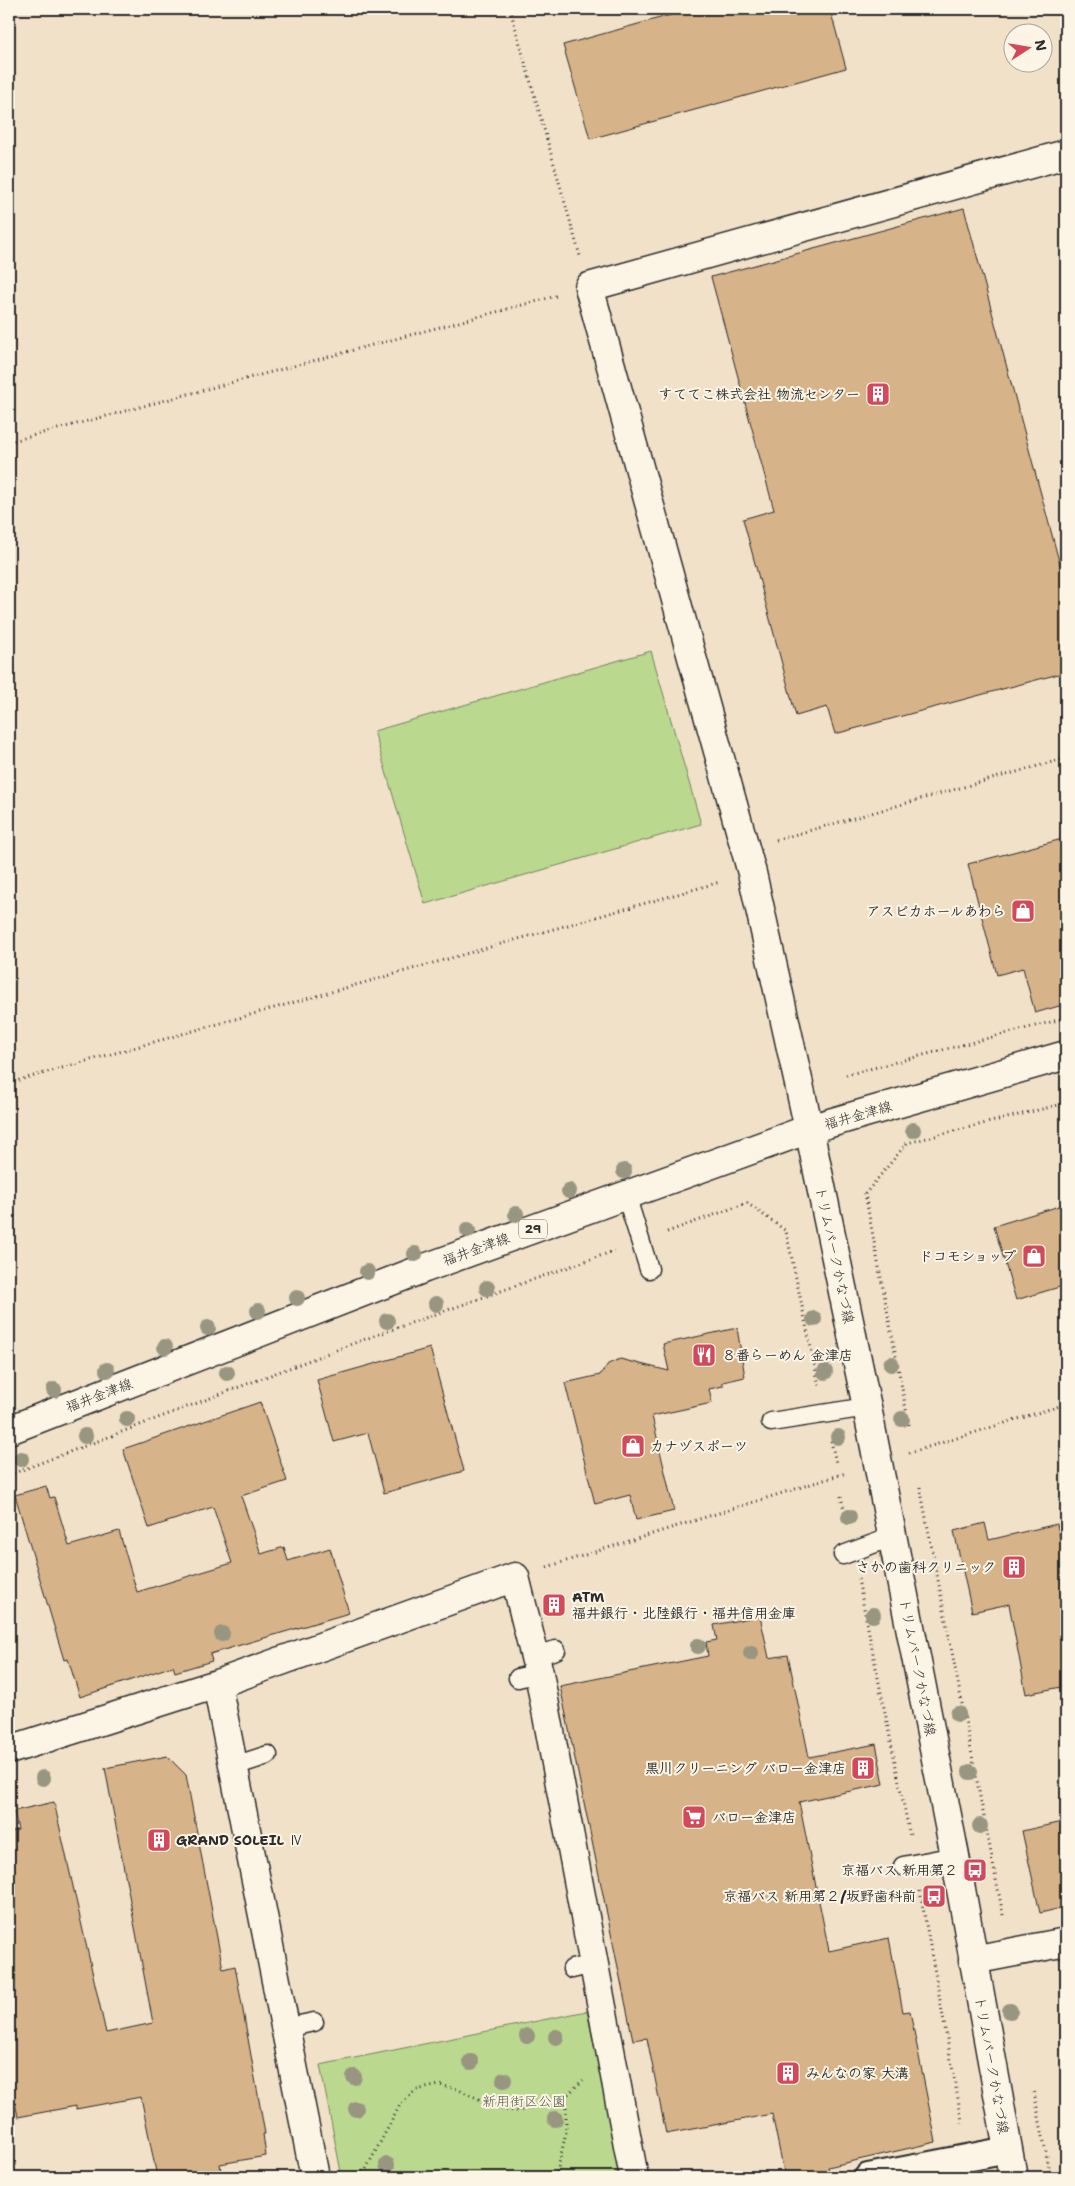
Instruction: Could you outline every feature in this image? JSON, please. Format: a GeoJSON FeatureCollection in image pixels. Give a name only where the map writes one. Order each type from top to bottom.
{"type":"FeatureCollection","features":[{"type":"Feature","properties":{"kind":"street"},"geometry":{"type":"LineString","coordinates":[[589,287],[1066,154]]}},
{"type":"Feature","properties":{"kind":"street","name":"トリムパークかなづ線"},"geometry":{"type":"LineString","coordinates":[[589,287],[749,860],[809,1129],[867,1407],[955,1856],[1013,2177]]}},
{"type":"Feature","properties":{"kind":"street","name":"福井金津線"},"geometry":{"type":"LineString","coordinates":[[9,1430],[416,1271],[809,1129],[1066,1055]]}},
{"type":"Feature","properties":{"kind":"street"},"geometry":{"type":"LineString","coordinates":[[9,1750],[217,1684],[515,1576],[537,1664],[582,1966],[614,2071],[634,2177]]}},
{"type":"Feature","properties":{"kind":"street"},"geometry":{"type":"LineString","coordinates":[[217,1684],[315,2177]]}},
{"type":"Feature","properties":{"kind":"street"},"geometry":{"type":"LineString","coordinates":[[973,1960],[1066,1942]]}},
{"type":"Feature","properties":{"kind":"street"},"geometry":{"type":"LineString","coordinates":[[868,2177],[1008,2150]]}},
{"type":"Feature","properties":{"kind":"lane"},"geometry":{"type":"LineString","coordinates":[[626,1195],[639,1242],[649,1269]]}},
{"type":"Feature","properties":{"kind":"lane"},"geometry":{"type":"LineString","coordinates":[[771,1422],[825,1412],[867,1407]]}},
{"type":"Feature","properties":{"kind":"lane"},"geometry":{"type":"LineString","coordinates":[[848,1554],[892,1537]]}},
{"type":"Feature","properties":{"kind":"lane"},"geometry":{"type":"LineString","coordinates":[[234,1766],[268,1755]]}},
{"type":"Feature","properties":{"kind":"lane"},"geometry":{"type":"LineString","coordinates":[[909,1865],[955,1856]]}},
{"type":"Feature","properties":{"kind":"lane"},"geometry":{"type":"LineString","coordinates":[[285,2028],[314,2022]]}},
{"type":"Feature","properties":{"kind":"path"},"geometry":{"type":"LineString","coordinates":[[9,442],[589,287],[510,9]]}},
{"type":"Feature","properties":{"kind":"path"},"geometry":{"type":"LineString","coordinates":[[9,1083],[749,860],[1066,758]]}},
{"type":"Feature","properties":{"kind":"path"},"geometry":{"type":"LineString","coordinates":[[846,1075],[1066,1018]]}},
{"type":"Feature","properties":{"kind":"path"},"geometry":{"type":"LineString","coordinates":[[909,1425],[865,1194],[907,1143],[1066,1103]]}},
{"type":"Feature","properties":{"kind":"path"},"geometry":{"type":"LineString","coordinates":[[9,1475],[357,1342],[747,1203],[786,1231],[836,1462]]}},
{"type":"Feature","properties":{"kind":"path"},"geometry":{"type":"LineString","coordinates":[[515,1576],[1066,1404]]}},
{"type":"Feature","properties":{"kind":"path"},"geometry":{"type":"LineString","coordinates":[[920,1487],[1003,1915]]}},
{"type":"Feature","properties":{"kind":"path"},"geometry":{"type":"LineString","coordinates":[[841,1496],[848,1554],[969,2158]]}},
{"type":"Feature","properties":{"kind":"path"},"geometry":{"type":"LineString","coordinates":[[341,2177],[365,2171],[400,2105],[416,2090],[440,2085],[457,2089],[503,2110],[519,2112],[566,2096],[586,2077],[614,2071]]}},
{"type":"Feature","properties":{"kind":"path"},"geometry":{"type":"LineString","coordinates":[[556,2177],[566,2132],[566,2096]]}},
{"type":"Feature","properties":{"kind":"path"},"geometry":{"type":"LineString","coordinates":[[359,2173],[361,2177]]}},
{"type":"Feature","properties":{"kind":"green space"},"geometry":{"type":"Polygon","coordinates":[[[651,651],[701,824],[425,904],[374,731],[651,651]]]}},
{"type":"Feature","properties":{"kind":"green space","name":"新用街区公園"},"geometry":{"type":"Polygon","coordinates":[[[587,2011],[621,2177],[342,2177],[320,2065],[587,2011]]]}},
{"type":"Feature","properties":{"kind":"building"},"geometry":{"type":"Polygon","coordinates":[[[692,9],[830,9],[846,68],[590,139],[563,45],[692,9]]]}},
{"type":"Feature","properties":{"kind":"building","name":"すててこ株式会社 物流センター"},"geometry":{"type":"Polygon","coordinates":[[[964,208],[1066,587],[1066,672],[835,734],[827,707],[796,716],[743,519],[774,510],[711,277],[964,208]]]}},
{"type":"Feature","properties":{"kind":"building","name":"アスピカホールあわら"},"geometry":{"type":"Polygon","coordinates":[[[1066,838],[1066,1004],[1035,1013],[1023,968],[997,975],[968,864],[1066,838]]]}},
{"type":"Feature","properties":{"kind":"building","name":"ドコモショップ"},"geometry":{"type":"Polygon","coordinates":[[[1066,1204],[1066,1285],[1016,1300],[994,1226],[1066,1204]]]}},
{"type":"Feature","properties":{"kind":"building"},"geometry":{"type":"Polygon","coordinates":[[[737,1328],[745,1377],[723,1382],[723,1386],[709,1389],[712,1403],[652,1416],[674,1511],[636,1520],[630,1495],[595,1504],[565,1383],[600,1375],[608,1364],[620,1359],[669,1371],[663,1344],[737,1328]]]}},
{"type":"Feature","properties":{"kind":"building"},"geometry":{"type":"Polygon","coordinates":[[[430,1348],[464,1471],[384,1493],[368,1433],[334,1442],[317,1380],[430,1348]]]}},
{"type":"Feature","properties":{"kind":"building"},"geometry":{"type":"Polygon","coordinates":[[[260,1402],[287,1481],[241,1496],[261,1554],[284,1547],[288,1561],[330,1548],[349,1613],[210,1654],[212,1661],[175,1672],[173,1666],[80,1697],[68,1659],[64,1660],[15,1495],[46,1486],[50,1498],[54,1497],[69,1546],[119,1531],[137,1592],[232,1563],[213,1507],[149,1528],[123,1449],[260,1402]]]}},
{"type":"Feature","properties":{"kind":"building"},"geometry":{"type":"Polygon","coordinates":[[[985,1523],[989,1540],[1057,1524],[1066,1566],[1066,1686],[1026,1694],[1009,1604],[972,1612],[954,1531],[985,1523]]]}},
{"type":"Feature","properties":{"kind":"building","name":"バロー金津店"},"geometry":{"type":"Polygon","coordinates":[[[760,1616],[769,1658],[788,1655],[809,1757],[876,1744],[884,1784],[799,1802],[829,1951],[889,1938],[903,2012],[910,2011],[936,2142],[828,2167],[829,2171],[798,2177],[785,2177],[772,2114],[666,2134],[647,2038],[633,2040],[560,1686],[708,1656],[706,1642],[717,1640],[714,1625],[760,1616]]]}},
{"type":"Feature","properties":{"kind":"building"},"geometry":{"type":"Polygon","coordinates":[[[167,1756],[186,1775],[223,1969],[235,1966],[265,2134],[263,2134],[266,2156],[220,2164],[222,2177],[157,2177],[141,2097],[76,2109],[76,2106],[18,2117],[9,2072],[9,1832],[18,1830],[14,1811],[54,1802],[106,2033],[153,2023],[105,1768],[167,1756]]]}},
{"type":"Feature","properties":{"kind":"building"},"geometry":{"type":"Polygon","coordinates":[[[1066,1821],[1066,1907],[1040,1913],[1022,1831],[1066,1821]]]}},
{"type":"Feature","properties":{"kind":"place","name":"すててこ株式会社 物流センター"},"geometry":{"type":"Point","coordinates":[878,394]}},
{"type":"Feature","properties":{"kind":"place","name":"アスピカホールあわら"},"geometry":{"type":"Point","coordinates":[1023,911]}},
{"type":"Feature","properties":{"kind":"place","name":"ドコモショップ"},"geometry":{"type":"Point","coordinates":[1034,1256]}},
{"type":"Feature","properties":{"kind":"place","name":"８番らーめん 金津店"},"geometry":{"type":"Point","coordinates":[704,1355]}},
{"type":"Feature","properties":{"kind":"place","name":"カナヅスポーツ"},"geometry":{"type":"Point","coordinates":[633,1446]}},
{"type":"Feature","properties":{"kind":"place","name":"さかの歯科クリニック"},"geometry":{"type":"Point","coordinates":[1014,1567]}},
{"type":"Feature","properties":{"kind":"place","name":"ATM 福井銀行・北陸銀行・福井信用金庫"},"geometry":{"type":"Point","coordinates":[554,1605]}},
{"type":"Feature","properties":{"kind":"place","name":"黒川クリーニング バロー金津店"},"geometry":{"type":"Point","coordinates":[863,1768]}},
{"type":"Feature","properties":{"kind":"place","name":"バロー金津店"},"geometry":{"type":"Point","coordinates":[694,1817]}},
{"type":"Feature","properties":{"kind":"place","name":"GRAND SOLEIL Ⅳ"},"geometry":{"type":"Point","coordinates":[159,1840]}},
{"type":"Feature","properties":{"kind":"place","name":"京福バス 新用第２"},"geometry":{"type":"Point","coordinates":[975,1870]}},
{"type":"Feature","properties":{"kind":"place","name":"京福バス 新用第２/坂野歯科前"},"geometry":{"type":"Point","coordinates":[934,1896]}},
{"type":"Feature","properties":{"kind":"place","name":"みんなの家 大溝"},"geometry":{"type":"Point","coordinates":[788,2073]}}]}
